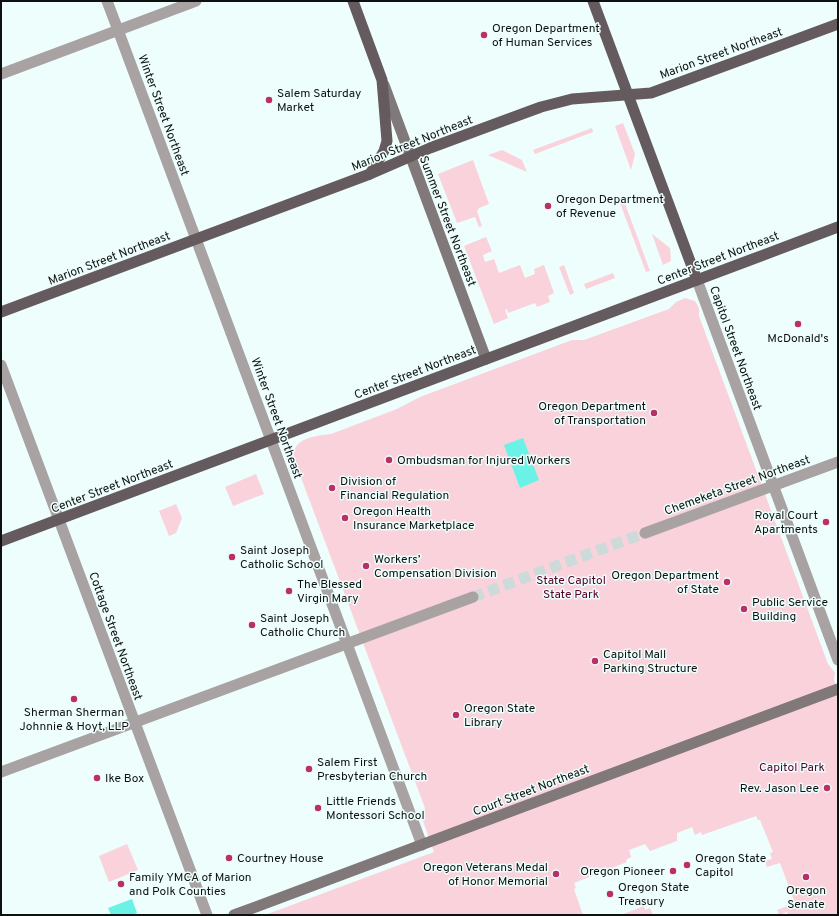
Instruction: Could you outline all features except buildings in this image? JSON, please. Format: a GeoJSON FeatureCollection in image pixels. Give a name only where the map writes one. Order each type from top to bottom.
{"type":"FeatureCollection","features":[{"type":"Feature","properties":{"kind":"main road","name":"Summer Street Northeast"},"geometry":{"type":"LineString","coordinates":[[353,1],[486,359]]}},
{"type":"Feature","properties":{"kind":"main road","name":"Capitol Street Northeast"},"geometry":{"type":"LineString","coordinates":[[593,1],[697,280]]}},
{"type":"Feature","properties":{"kind":"main road","name":"Marion Street Northeast"},"geometry":{"type":"LineString","coordinates":[[1,312],[370,174],[410,156],[558,102],[583,98],[652,93],[838,24]]}},
{"type":"Feature","properties":{"kind":"main road"},"geometry":{"type":"LineString","coordinates":[[370,174],[384,151],[387,141],[382,80]]}},
{"type":"Feature","properties":{"kind":"main road","name":"Center Street Northeast"},"geometry":{"type":"LineString","coordinates":[[1,541],[838,227]]}},
{"type":"Feature","properties":{"kind":"main road","name":"Court Street Northeast"},"geometry":{"type":"LineString","coordinates":[[234,915],[838,689]]}},
{"type":"Feature","properties":{"kind":"street","name":"Winter Street Northeast"},"geometry":{"type":"LineString","coordinates":[[107,1],[422,845]]}},
{"type":"Feature","properties":{"kind":"street"},"geometry":{"type":"LineString","coordinates":[[1,74],[196,1]]}},
{"type":"Feature","properties":{"kind":"street","name":"Capitol Street Northeast"},"geometry":{"type":"LineString","coordinates":[[697,280],[838,660]]}},
{"type":"Feature","properties":{"kind":"street","name":"Cottage Street Northeast"},"geometry":{"type":"LineString","coordinates":[[1,365],[207,915]]}},
{"type":"Feature","properties":{"kind":"street","name":"Chemeketa Street Northeast"},"geometry":{"type":"LineString","coordinates":[[645,533],[772,484],[838,462]]}},
{"type":"Feature","properties":{"kind":"street"},"geometry":{"type":"LineString","coordinates":[[1,772],[473,597]]}},
{"type":"Feature","properties":{"kind":"green space"},"geometry":{"type":"Polygon","coordinates":[[[623,123],[635,154],[631,170],[615,126],[623,123]]]}},
{"type":"Feature","properties":{"kind":"green space"},"geometry":{"type":"Polygon","coordinates":[[[592,128],[593,132],[535,154],[533,150],[592,128]]]}},
{"type":"Feature","properties":{"kind":"green space"},"geometry":{"type":"Polygon","coordinates":[[[502,150],[522,160],[527,172],[488,155],[502,150]]]}},
{"type":"Feature","properties":{"kind":"green space"},"geometry":{"type":"Polygon","coordinates":[[[473,160],[489,204],[479,208],[477,211],[482,226],[479,227],[475,217],[457,223],[438,174],[473,160]]]}},
{"type":"Feature","properties":{"kind":"green space"},"geometry":{"type":"Polygon","coordinates":[[[624,201],[650,271],[646,272],[620,203],[624,201]]]}},
{"type":"Feature","properties":{"kind":"green space"},"geometry":{"type":"Polygon","coordinates":[[[652,234],[670,248],[671,261],[663,265],[652,234]]]}},
{"type":"Feature","properties":{"kind":"green space"},"geometry":{"type":"Polygon","coordinates":[[[486,237],[492,251],[483,255],[485,262],[494,259],[499,273],[520,265],[525,278],[535,274],[534,269],[544,265],[554,293],[548,296],[550,302],[537,307],[535,303],[508,313],[507,309],[505,310],[508,318],[494,324],[464,246],[486,237]]]}},
{"type":"Feature","properties":{"kind":"green space"},"geometry":{"type":"Polygon","coordinates":[[[564,265],[574,293],[570,295],[559,267],[564,265]]]}},
{"type":"Feature","properties":{"kind":"green space"},"geometry":{"type":"Polygon","coordinates":[[[613,273],[615,278],[586,289],[584,284],[613,273]]]}},
{"type":"Feature","properties":{"kind":"green space","name":"State Capitol State Park"},"geometry":{"type":"Polygon","coordinates":[[[685,298],[695,301],[699,308],[699,316],[828,664],[835,673],[834,680],[838,691],[838,915],[788,915],[787,912],[779,915],[777,910],[795,903],[780,863],[767,867],[765,861],[772,859],[770,853],[773,852],[760,820],[758,820],[756,816],[702,835],[701,832],[695,835],[692,827],[677,833],[677,841],[650,851],[645,844],[629,850],[631,857],[626,860],[627,862],[574,883],[576,888],[574,889],[583,915],[265,915],[434,852],[423,821],[422,816],[425,808],[294,459],[294,452],[297,446],[306,439],[331,434],[397,409],[420,397],[572,340],[584,340],[669,309],[676,302],[685,298]]]}},
{"type":"Feature","properties":{"kind":"green space"},"geometry":{"type":"Polygon","coordinates":[[[256,474],[264,494],[233,506],[225,487],[256,474]]]}},
{"type":"Feature","properties":{"kind":"green space"},"geometry":{"type":"Polygon","coordinates":[[[176,504],[182,518],[176,533],[169,536],[159,511],[176,504]]]}},
{"type":"Feature","properties":{"kind":"green space"},"geometry":{"type":"Polygon","coordinates":[[[127,844],[138,870],[109,882],[99,856],[127,844]]]}},
{"type":"Feature","properties":{"kind":"green space"},"geometry":{"type":"Polygon","coordinates":[[[644,906],[645,910],[650,908],[653,915],[621,915],[644,906]]]}},
{"type":"Feature","properties":{"kind":"water"},"geometry":{"type":"Polygon","coordinates":[[[523,438],[539,480],[520,488],[504,445],[523,438]]]}},
{"type":"Feature","properties":{"kind":"water"},"geometry":{"type":"Polygon","coordinates":[[[132,899],[137,913],[132,915],[111,915],[108,908],[132,899]]]}},
{"type":"Feature","properties":{"kind":"tunnel"},"geometry":{"type":"LineString","coordinates":[[473,597],[645,533]]}},
{"type":"Feature","properties":{"kind":"place","name":"Oregon Department of Human Services"},"geometry":{"type":"Point","coordinates":[484,35]}},
{"type":"Feature","properties":{"kind":"place","name":"Salem Saturday Market"},"geometry":{"type":"Point","coordinates":[269,100]}},
{"type":"Feature","properties":{"kind":"place","name":"Oregon Department of Revenue"},"geometry":{"type":"Point","coordinates":[548,206]}},
{"type":"Feature","properties":{"kind":"place","name":"McDonald's"},"geometry":{"type":"Point","coordinates":[798,324]}},
{"type":"Feature","properties":{"kind":"place","name":"Oregon Department of Transportation"},"geometry":{"type":"Point","coordinates":[654,413]}},
{"type":"Feature","properties":{"kind":"place","name":"Ombudsman for Injured Workers"},"geometry":{"type":"Point","coordinates":[389,460]}},
{"type":"Feature","properties":{"kind":"place","name":"Division of Financial Regulation"},"geometry":{"type":"Point","coordinates":[332,488]}},
{"type":"Feature","properties":{"kind":"place","name":"Oregon Health Insurance Marketplace"},"geometry":{"type":"Point","coordinates":[345,518]}},
{"type":"Feature","properties":{"kind":"place","name":"Royal Court Apartments"},"geometry":{"type":"Point","coordinates":[826,522]}},
{"type":"Feature","properties":{"kind":"place","name":"Saint Joseph Catholic School"},"geometry":{"type":"Point","coordinates":[232,557]}},
{"type":"Feature","properties":{"kind":"place","name":"Workers’ Compensation Division"},"geometry":{"type":"Point","coordinates":[366,566]}},
{"type":"Feature","properties":{"kind":"place","name":"Oregon Department of State"},"geometry":{"type":"Point","coordinates":[727,582]}},
{"type":"Feature","properties":{"kind":"place","name":"The Blessed Virgin Mary"},"geometry":{"type":"Point","coordinates":[289,591]}},
{"type":"Feature","properties":{"kind":"place","name":"Public Service Building"},"geometry":{"type":"Point","coordinates":[744,609]}},
{"type":"Feature","properties":{"kind":"place","name":"Saint Joseph Catholic Church"},"geometry":{"type":"Point","coordinates":[252,625]}},
{"type":"Feature","properties":{"kind":"place","name":"Capitol Mall Parking Structure"},"geometry":{"type":"Point","coordinates":[595,661]}},
{"type":"Feature","properties":{"kind":"place","name":"Sherman Sherman Johnnie & Hoyt, LLP"},"geometry":{"type":"Point","coordinates":[74,699]}},
{"type":"Feature","properties":{"kind":"place","name":"Oregon State Library"},"geometry":{"type":"Point","coordinates":[456,715]}},
{"type":"Feature","properties":{"kind":"place","name":"Salem First Presbyterian Church"},"geometry":{"type":"Point","coordinates":[309,769]}},
{"type":"Feature","properties":{"kind":"place","name":"Ike Box"},"geometry":{"type":"Point","coordinates":[97,778]}},
{"type":"Feature","properties":{"kind":"place","name":"Rev. Jason Lee"},"geometry":{"type":"Point","coordinates":[827,788]}},
{"type":"Feature","properties":{"kind":"place","name":"Little Friends Montessori School"},"geometry":{"type":"Point","coordinates":[318,808]}},
{"type":"Feature","properties":{"kind":"place","name":"Courtney House"},"geometry":{"type":"Point","coordinates":[229,858]}},
{"type":"Feature","properties":{"kind":"place","name":"Oregon State Capitol"},"geometry":{"type":"Point","coordinates":[687,865]}},
{"type":"Feature","properties":{"kind":"place","name":"Oregon Pioneer"},"geometry":{"type":"Point","coordinates":[673,871]}},
{"type":"Feature","properties":{"kind":"place","name":"Oregon Veterans Medal of Honor Memorial"},"geometry":{"type":"Point","coordinates":[556,874]}},
{"type":"Feature","properties":{"kind":"place","name":"Oregon Senate"},"geometry":{"type":"Point","coordinates":[806,877]}},
{"type":"Feature","properties":{"kind":"place","name":"Family YMCA of Marion and Polk Counties"},"geometry":{"type":"Point","coordinates":[121,884]}},
{"type":"Feature","properties":{"kind":"place","name":"Oregon State Treasury"},"geometry":{"type":"Point","coordinates":[610,894]}},
{"type":"Feature","properties":{"kind":"park label","name":"Capitol Park"},"geometry":{"type":"Point","coordinates":[792,767]}}]}
